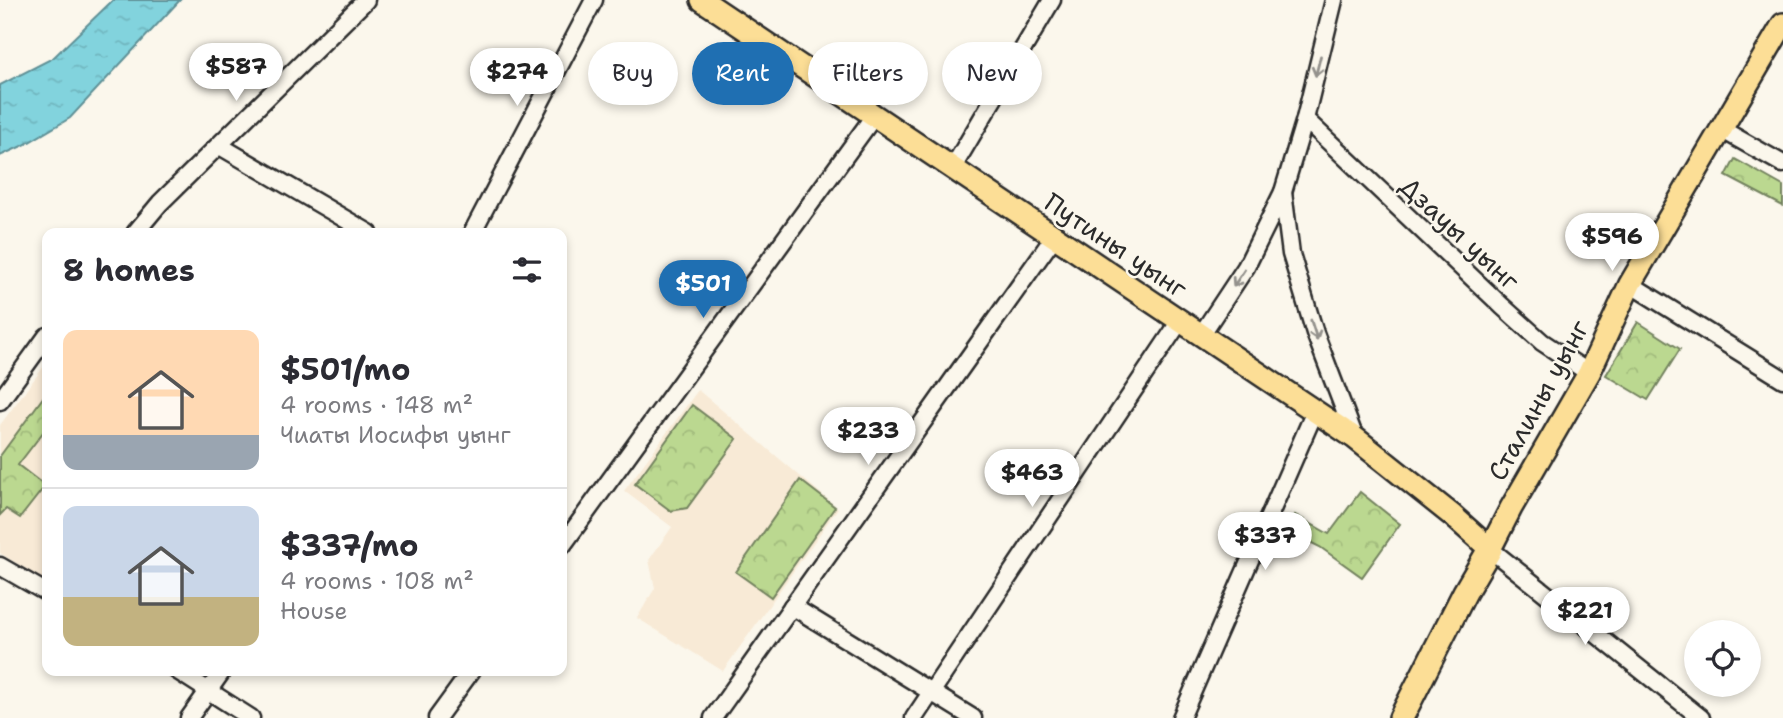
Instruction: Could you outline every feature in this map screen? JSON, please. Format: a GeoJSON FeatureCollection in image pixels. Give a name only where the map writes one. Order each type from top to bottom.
{"type":"FeatureCollection","features":[{"type":"Feature","properties":{"kind":"highway"},"geometry":{"type":"LineString","coordinates":[[1401,718],[1490,549]]}},
{"type":"Feature","properties":{"kind":"main road","name":"Путины уынг"},"geometry":{"type":"LineString","coordinates":[[702,0],[1355,438],[1490,549]]}},
{"type":"Feature","properties":{"kind":"main road","name":"Сталины уынг"},"geometry":{"type":"LineString","coordinates":[[1490,549],[1589,373],[1630,284],[1783,24]]}},
{"type":"Feature","properties":{"kind":"street"},"geometry":{"type":"LineString","coordinates":[[139,228],[160,203],[366,0]]}},
{"type":"Feature","properties":{"kind":"street"},"geometry":{"type":"LineString","coordinates":[[475,228],[594,0]]}},
{"type":"Feature","properties":{"kind":"street"},"geometry":{"type":"LineString","coordinates":[[952,169],[1052,0]]}},
{"type":"Feature","properties":{"kind":"street"},"geometry":{"type":"LineString","coordinates":[[1201,335],[1246,267],[1283,192],[1305,119],[1334,0]]}},
{"type":"Feature","properties":{"kind":"street"},"geometry":{"type":"LineString","coordinates":[[567,539],[874,116]]}},
{"type":"Feature","properties":{"kind":"street","name":"Дзауы уынг"},"geometry":{"type":"LineString","coordinates":[[1305,119],[1542,342],[1589,373]]}},
{"type":"Feature","properties":{"kind":"street"},"geometry":{"type":"LineString","coordinates":[[1721,129],[1783,164]]}},
{"type":"Feature","properties":{"kind":"street"},"geometry":{"type":"LineString","coordinates":[[220,146],[360,228]]}},
{"type":"Feature","properties":{"kind":"street"},"geometry":{"type":"LineString","coordinates":[[1283,192],[1295,268],[1315,333],[1355,438]]}},
{"type":"Feature","properties":{"kind":"street"},"geometry":{"type":"LineString","coordinates":[[713,718],[1054,237]]}},
{"type":"Feature","properties":{"kind":"street"},"geometry":{"type":"LineString","coordinates":[[1630,284],[1783,379]]}},
{"type":"Feature","properties":{"kind":"street"},"geometry":{"type":"LineString","coordinates":[[914,718],[1180,321]]}},
{"type":"Feature","properties":{"kind":"street"},"geometry":{"type":"LineString","coordinates":[[0,401],[42,343]]}},
{"type":"Feature","properties":{"kind":"street"},"geometry":{"type":"LineString","coordinates":[[1181,718],[1315,411]]}},
{"type":"Feature","properties":{"kind":"street"},"geometry":{"type":"LineString","coordinates":[[1490,549],[1701,718]]}},
{"type":"Feature","properties":{"kind":"street"},"geometry":{"type":"LineString","coordinates":[[0,566],[42,590]]}},
{"type":"Feature","properties":{"kind":"street"},"geometry":{"type":"LineString","coordinates":[[792,606],[973,718]]}},
{"type":"Feature","properties":{"kind":"street"},"geometry":{"type":"LineString","coordinates":[[186,676],[251,718]]}},
{"type":"Feature","properties":{"kind":"street"},"geometry":{"type":"LineString","coordinates":[[189,718],[219,676]]}},
{"type":"Feature","properties":{"kind":"street"},"geometry":{"type":"LineString","coordinates":[[437,718],[468,676]]}},
{"type":"Feature","properties":{"kind":"shaded area"},"geometry":{"type":"Polygon","coordinates":[[[42,369],[42,580],[0,553],[0,425],[42,369]]]}},
{"type":"Feature","properties":{"kind":"shaded area"},"geometry":{"type":"Polygon","coordinates":[[[698,390],[838,508],[723,671],[637,618],[655,588],[649,560],[672,527],[624,491],[698,390]]]}},
{"type":"Feature","properties":{"kind":"green space"},"geometry":{"type":"Polygon","coordinates":[[[1735,159],[1783,186],[1783,206],[1726,176],[1735,159]]]}},
{"type":"Feature","properties":{"kind":"green space"},"geometry":{"type":"Polygon","coordinates":[[[1638,322],[1680,349],[1648,400],[1606,375],[1638,322]]]}},
{"type":"Feature","properties":{"kind":"green space"},"geometry":{"type":"Polygon","coordinates":[[[42,399],[42,434],[18,465],[42,484],[42,490],[20,518],[6,509],[0,515],[0,456],[42,399]]]}},
{"type":"Feature","properties":{"kind":"green space"},"geometry":{"type":"Polygon","coordinates":[[[692,405],[737,439],[687,508],[671,511],[635,484],[692,405]]]}},
{"type":"Feature","properties":{"kind":"green space"},"geometry":{"type":"Polygon","coordinates":[[[800,480],[835,507],[771,597],[736,572],[800,480]]]}},
{"type":"Feature","properties":{"kind":"green space"},"geometry":{"type":"Polygon","coordinates":[[[1360,492],[1400,524],[1362,577],[1320,547],[1288,531],[1295,515],[1329,534],[1360,492]]]}},
{"type":"Feature","properties":{"kind":"water"},"geometry":{"type":"Polygon","coordinates":[[[113,0],[180,0],[70,118],[0,156],[0,85],[53,58],[113,0]]]}}]}
